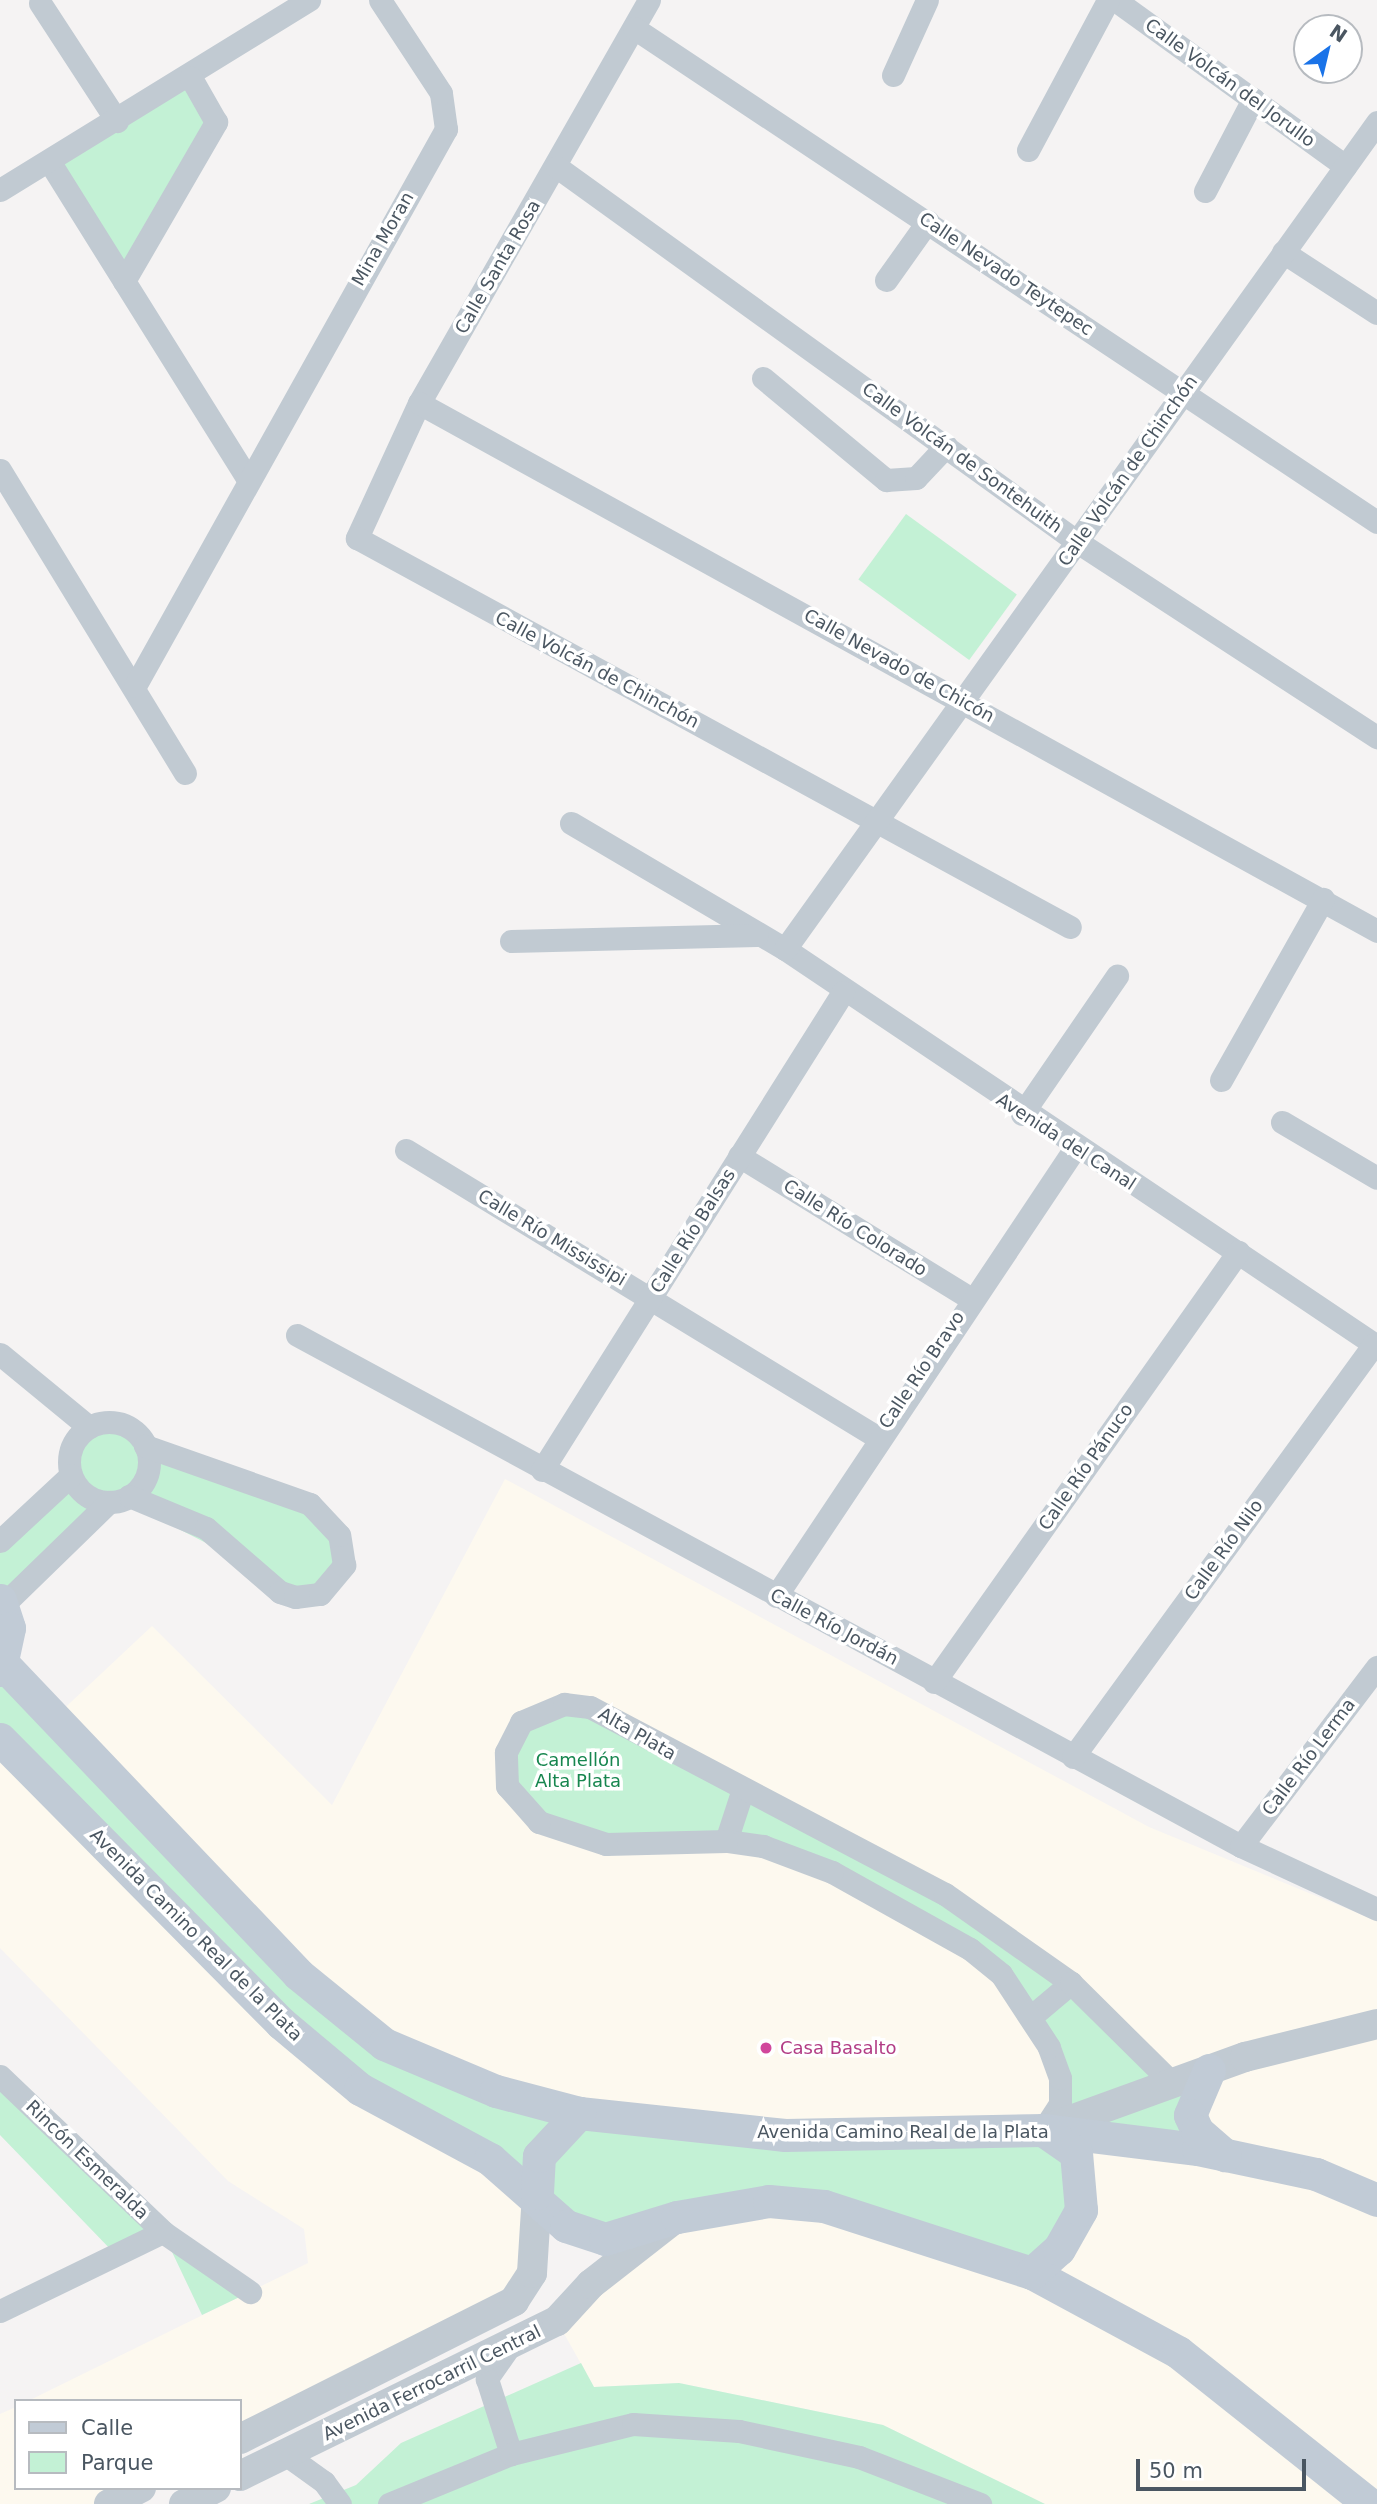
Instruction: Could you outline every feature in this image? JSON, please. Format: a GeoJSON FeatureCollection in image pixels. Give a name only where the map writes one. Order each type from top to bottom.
{"type":"FeatureCollection","features":[{"type":"Feature","properties":{"kind":"main road"},"geometry":{"type":"LineString","coordinates":[[2,1602],[9,1628],[2,1667]]}},
{"type":"Feature","properties":{"kind":"main road","name":"Avenida Camino Real de la Plata"},"geometry":{"type":"LineString","coordinates":[[2,1667],[298,1974],[384,2045],[496,2091],[579,2113],[785,2135],[1043,2130],[1225,2155],[1316,2174],[1377,2200]]}},
{"type":"Feature","properties":{"kind":"main road","name":"Avenida Camino Real de la Plata"},"geometry":{"type":"LineString","coordinates":[[0,1740],[281,2023],[360,2090],[491,2159],[537,2193],[566,2226],[605,2239],[677,2217],[769,2201],[824,2206],[1032,2273],[1178,2353],[1369,2504]]}},
{"type":"Feature","properties":{"kind":"main road"},"geometry":{"type":"LineString","coordinates":[[1209,2070],[1190,2115],[1197,2130],[1225,2155]]}},
{"type":"Feature","properties":{"kind":"main road"},"geometry":{"type":"LineString","coordinates":[[537,2193],[539,2155],[579,2113]]}},
{"type":"Feature","properties":{"kind":"main road"},"geometry":{"type":"LineString","coordinates":[[1032,2273],[1059,2249],[1082,2210],[1076,2153],[1043,2130]]}},
{"type":"Feature","properties":{"kind":"street"},"geometry":{"type":"LineString","coordinates":[[0,190],[191,78],[309,0]]}},
{"type":"Feature","properties":{"kind":"street","name":"Mina Moran"},"geometry":{"type":"LineString","coordinates":[[135,686],[247,478],[446,129],[441,93],[380,0]]}},
{"type":"Feature","properties":{"kind":"street","name":"Calle Santa Rosa"},"geometry":{"type":"LineString","coordinates":[[357,538],[419,403],[557,166],[649,0]]}},
{"type":"Feature","properties":{"kind":"street"},"geometry":{"type":"LineString","coordinates":[[893,75],[927,0]]}},
{"type":"Feature","properties":{"kind":"street"},"geometry":{"type":"LineString","coordinates":[[1028,150],[1108,0]]}},
{"type":"Feature","properties":{"kind":"street","name":"Calle Volcán del Jorullo"},"geometry":{"type":"LineString","coordinates":[[1115,0],[1345,166]]}},
{"type":"Feature","properties":{"kind":"street"},"geometry":{"type":"LineString","coordinates":[[38,1],[117,121]]}},
{"type":"Feature","properties":{"kind":"street","name":"Calle Nevado Teytepec"},"geometry":{"type":"LineString","coordinates":[[634,28],[1377,522]]}},
{"type":"Feature","properties":{"kind":"street"},"geometry":{"type":"LineString","coordinates":[[124,281],[216,122],[191,78]]}},
{"type":"Feature","properties":{"kind":"street"},"geometry":{"type":"LineString","coordinates":[[1205,191],[1253,99]]}},
{"type":"Feature","properties":{"kind":"street","name":"Calle Volcán de Chinchón"},"geometry":{"type":"LineString","coordinates":[[785,949],[961,701],[1079,543],[1181,393],[1377,122]]}},
{"type":"Feature","properties":{"kind":"street"},"geometry":{"type":"LineString","coordinates":[[49,161],[247,478]]}},
{"type":"Feature","properties":{"kind":"street","name":"Calle Volcán de Sontehuith"},"geometry":{"type":"LineString","coordinates":[[557,166],[1079,543],[1377,737]]}},
{"type":"Feature","properties":{"kind":"street"},"geometry":{"type":"LineString","coordinates":[[886,280],[928,221]]}},
{"type":"Feature","properties":{"kind":"street"},"geometry":{"type":"LineString","coordinates":[[1283,253],[1377,313]]}},
{"type":"Feature","properties":{"kind":"street"},"geometry":{"type":"LineString","coordinates":[[763,378],[886,480],[916,478],[946,446]]}},
{"type":"Feature","properties":{"kind":"street","name":"Calle Nevado de Chicón"},"geometry":{"type":"LineString","coordinates":[[419,403],[1323,898],[1377,931]]}},
{"type":"Feature","properties":{"kind":"street"},"geometry":{"type":"LineString","coordinates":[[0,470],[186,773]]}},
{"type":"Feature","properties":{"kind":"street","name":"Calle Volcán de Chinchón"},"geometry":{"type":"LineString","coordinates":[[357,538],[878,819],[1070,927]]}},
{"type":"Feature","properties":{"kind":"street","name":"Avenida del Canal"},"geometry":{"type":"LineString","coordinates":[[571,823],[785,949],[843,992],[1022,1114],[1238,1252],[1376,1345]]}},
{"type":"Feature","properties":{"kind":"street"},"geometry":{"type":"LineString","coordinates":[[1220,1080],[1323,898]]}},
{"type":"Feature","properties":{"kind":"street","name":"Avenida del Canal"},"geometry":{"type":"LineString","coordinates":[[511,941],[758,935]]}},
{"type":"Feature","properties":{"kind":"street"},"geometry":{"type":"LineString","coordinates":[[1022,1114],[1117,976]]}},
{"type":"Feature","properties":{"kind":"street","name":"Calle Río Balsas"},"geometry":{"type":"LineString","coordinates":[[542,1470],[843,992]]}},
{"type":"Feature","properties":{"kind":"street"},"geometry":{"type":"LineString","coordinates":[[1282,1122],[1377,1178]]}},
{"type":"Feature","properties":{"kind":"street","name":"Calle Río Bravo"},"geometry":{"type":"LineString","coordinates":[[775,1596],[877,1437],[1075,1148]]}},
{"type":"Feature","properties":{"kind":"street","name":"Calle Río Mississipi"},"geometry":{"type":"LineString","coordinates":[[406,1150],[877,1437]]}},
{"type":"Feature","properties":{"kind":"street","name":"Calle Río Colorado"},"geometry":{"type":"LineString","coordinates":[[739,1156],[971,1299]]}},
{"type":"Feature","properties":{"kind":"street","name":"Calle Río Pánuco"},"geometry":{"type":"LineString","coordinates":[[934,1682],[1238,1252]]}},
{"type":"Feature","properties":{"kind":"street","name":"Calle Río Jordán"},"geometry":{"type":"LineString","coordinates":[[297,1335],[1073,1757],[1241,1846],[1377,1909]]}},
{"type":"Feature","properties":{"kind":"street","name":"Calle Río Nilo"},"geometry":{"type":"LineString","coordinates":[[1073,1757],[1376,1345]]}},
{"type":"Feature","properties":{"kind":"street"},"geometry":{"type":"LineString","coordinates":[[0,1354],[89,1427]]}},
{"type":"Feature","properties":{"kind":"street"},"geometry":{"type":"LineString","coordinates":[[115,1423],[145,1446],[310,1504],[339,1535],[344,1565],[320,1594],[295,1597],[280,1592],[206,1528],[119,1499],[85,1494],[71,1475],[71,1447],[89,1427],[115,1423]]}},
{"type":"Feature","properties":{"kind":"street"},"geometry":{"type":"LineString","coordinates":[[2,1602],[148,1472],[145,1446]]}},
{"type":"Feature","properties":{"kind":"street"},"geometry":{"type":"LineString","coordinates":[[0,1541],[71,1475]]}},
{"type":"Feature","properties":{"kind":"street","name":"Calle Río Lerma"},"geometry":{"type":"LineString","coordinates":[[1241,1846],[1377,1667]]}},
{"type":"Feature","properties":{"kind":"street","name":"Alta Plata"},"geometry":{"type":"LineString","coordinates":[[1043,2130],[1060,2104],[1060,2078],[1033,2015],[970,1949],[892,1904],[795,1856],[726,1841],[641,1848],[575,1837],[539,1822],[517,1803],[507,1786],[506,1752],[521,1722],[540,1710],[590,1707],[742,1792],[945,1894],[1071,1983],[1171,2082]]}},
{"type":"Feature","properties":{"kind":"street"},"geometry":{"type":"LineString","coordinates":[[726,1841],[742,1792]]}},
{"type":"Feature","properties":{"kind":"street"},"geometry":{"type":"LineString","coordinates":[[1033,2015],[1071,1983]]}},
{"type":"Feature","properties":{"kind":"street"},"geometry":{"type":"LineString","coordinates":[[1043,2130],[1171,2082],[1377,2024]]}},
{"type":"Feature","properties":{"kind":"street","name":"Rincón Esmeralda"},"geometry":{"type":"LineString","coordinates":[[4,2087],[163,2232],[250,2292]]}},
{"type":"Feature","properties":{"kind":"street","name":"Avenida Ferrocarril Central"},"geometry":{"type":"LineString","coordinates":[[242,2438],[514,2301],[532,2273],[537,2193]]}},
{"type":"Feature","properties":{"kind":"street","name":"Avenida Ferrocarril Central"},"geometry":{"type":"LineString","coordinates":[[242,2475],[509,2347],[557,2321],[591,2284],[677,2217]]}},
{"type":"Feature","properties":{"kind":"street","name":"Rincón Esmeralda"},"geometry":{"type":"LineString","coordinates":[[0,2311],[163,2232]]}},
{"type":"Feature","properties":{"kind":"street"},"geometry":{"type":"LineString","coordinates":[[509,2347],[487,2379],[511,2454]]}},
{"type":"Feature","properties":{"kind":"street"},"geometry":{"type":"LineString","coordinates":[[389,2504],[511,2454],[633,2424],[739,2431],[859,2457],[980,2504]]}},
{"type":"Feature","properties":{"kind":"street"},"geometry":{"type":"LineString","coordinates":[[285,2454],[324,2482],[340,2504]]}},
{"type":"Feature","properties":{"kind":"street"},"geometry":{"type":"LineString","coordinates":[[109,2504],[137,2490]]}},
{"type":"Feature","properties":{"kind":"street"},"geometry":{"type":"LineString","coordinates":[[184,2504],[212,2490]]}},
{"type":"Feature","properties":{"kind":"shaded area"},"geometry":{"type":"Polygon","coordinates":[[[505,1479],[1149,1827],[1377,1921],[1377,2504],[1045,2504],[883,2425],[679,2383],[594,2387],[557,2321],[677,2217],[579,2113],[384,2044],[54,1718],[152,1626],[332,1805],[505,1479]]]}},
{"type":"Feature","properties":{"kind":"shaded area"},"geometry":{"type":"Polygon","coordinates":[[[0,1739],[537,2193],[514,2301],[242,2438],[242,2399],[32,2399],[308,2263],[304,2229],[228,2181],[0,1948],[0,1739]]]}},
{"type":"Feature","properties":{"kind":"shaded area"},"geometry":{"type":"Polygon","coordinates":[[[14,2408],[14,2490],[137,2490],[109,2504],[0,2504],[0,2414],[14,2408]]]}},
{"type":"Feature","properties":{"kind":"green space"},"geometry":{"type":"Polygon","coordinates":[[[191,78],[216,122],[124,281],[49,161],[191,78]]]}},
{"type":"Feature","properties":{"kind":"green space"},"geometry":{"type":"Polygon","coordinates":[[[906,514],[1017,595],[969,660],[858,580],[906,514]]]}},
{"type":"Feature","properties":{"kind":"green space","name":"Camellón Alta Plata"},"geometry":{"type":"Polygon","coordinates":[[[101,1423],[127,1427],[145,1446],[310,1504],[345,1552],[312,1597],[122,1500],[3,1605],[7,1651],[384,2044],[579,2113],[1043,2130],[1060,2078],[1001,1974],[795,1856],[575,1837],[507,1786],[521,1722],[564,1704],[945,1894],[1171,2082],[1209,2070],[1197,2131],[1045,2130],[1083,2190],[1032,2273],[824,2206],[585,2235],[360,2089],[0,1739],[0,1541],[71,1476],[71,1447],[101,1423]]]}},
{"type":"Feature","properties":{"kind":"green space"},"geometry":{"type":"Polygon","coordinates":[[[0,2076],[250,2292],[202,2315],[163,2233],[116,2255],[0,2135],[0,2076]]]}},
{"type":"Feature","properties":{"kind":"green space"},"geometry":{"type":"Polygon","coordinates":[[[581,2363],[594,2387],[679,2383],[883,2425],[1045,2504],[309,2504],[356,2485],[401,2443],[581,2363]]]}},
{"type":"Feature","properties":{"kind":"place","name":"Casa Basalto"},"geometry":{"type":"Point","coordinates":[766,2048]}}]}
